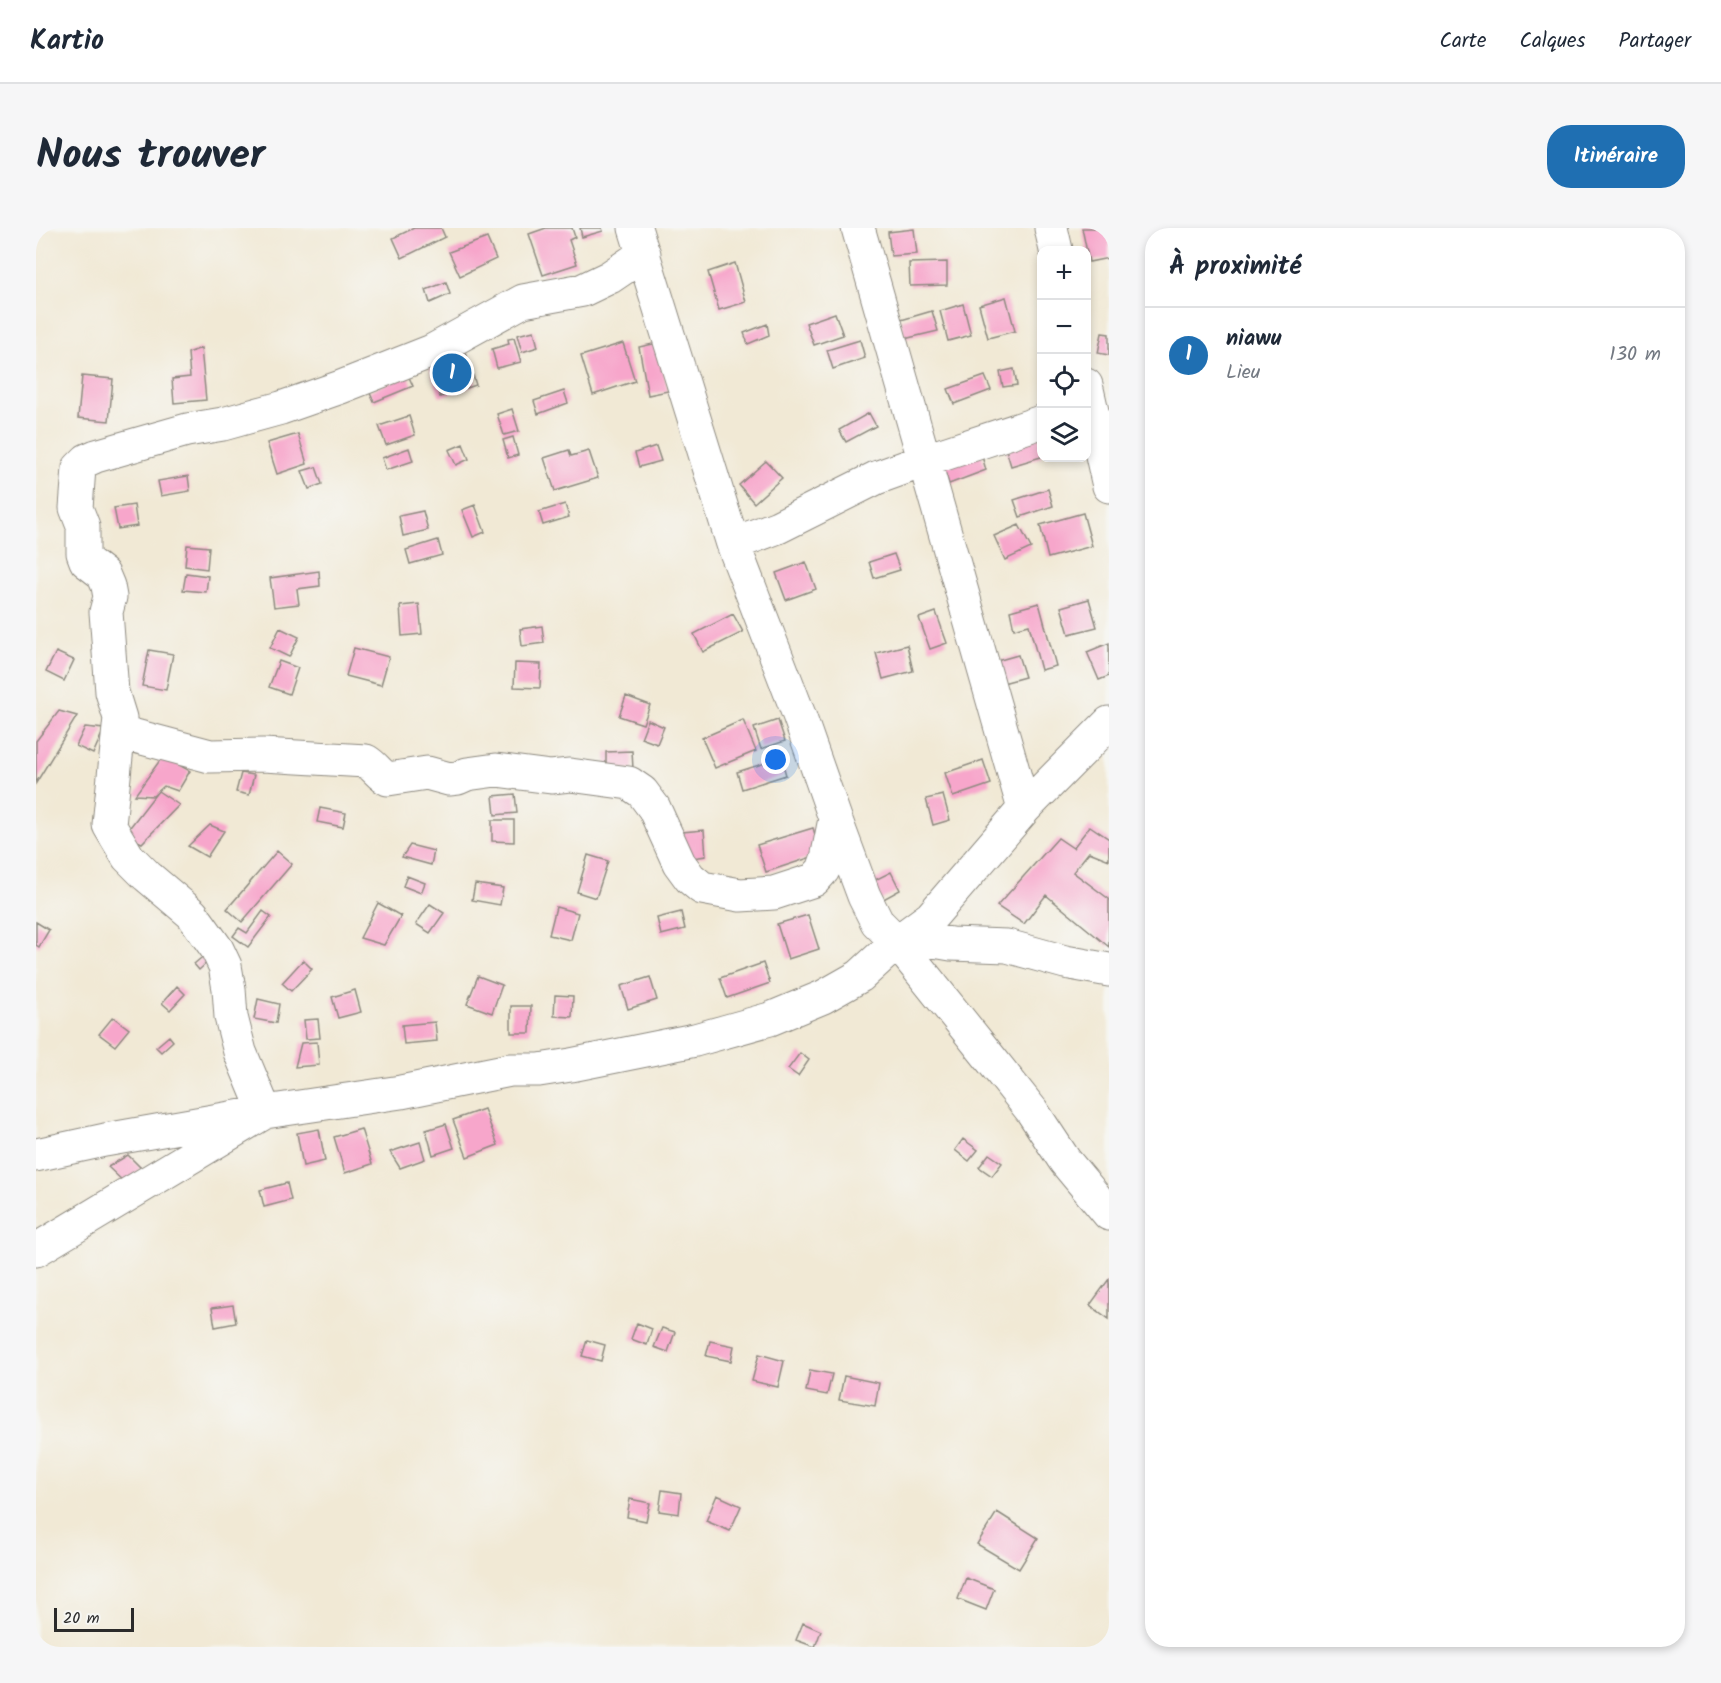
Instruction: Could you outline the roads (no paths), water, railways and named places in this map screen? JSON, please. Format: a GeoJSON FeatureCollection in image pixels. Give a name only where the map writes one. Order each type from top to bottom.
{"type":"FeatureCollection","features":[{"type":"Feature","properties":{"kind":"street"},"geometry":{"type":"LineString","coordinates":[[858,228],[1024,809]]}},
{"type":"Feature","properties":{"kind":"street"},"geometry":{"type":"LineString","coordinates":[[1051,228],[1055,246]]}},
{"type":"Feature","properties":{"kind":"street"},"geometry":{"type":"LineString","coordinates":[[639,241],[733,544],[799,715],[864,896],[877,922],[901,939],[1032,1111],[1065,1161],[1109,1214]]}},
{"type":"Feature","properties":{"kind":"street"},"geometry":{"type":"LineString","coordinates":[[265,1112],[240,1052],[231,1017],[230,989],[225,966],[217,949],[192,914],[128,857],[109,825],[120,732],[120,718],[112,692],[106,618],[110,597],[103,574],[86,561],[83,553],[83,526],[76,508],[79,468],[87,460],[187,430],[223,424],[281,408],[341,387],[432,351],[523,301],[583,290],[610,277],[639,241]]}},
{"type":"Feature","properties":{"kind":"street"},"geometry":{"type":"LineString","coordinates":[[1093,402],[1109,486]]}},
{"type":"Feature","properties":{"kind":"street"},"geometry":{"type":"LineString","coordinates":[[733,544],[778,527],[876,478],[923,460],[1037,423]]}},
{"type":"Feature","properties":{"kind":"street"},"geometry":{"type":"LineString","coordinates":[[36,1155],[105,1140],[265,1112],[401,1092],[510,1070],[539,1070],[571,1065],[695,1040],[770,1019],[823,997],[860,976],[901,939],[931,917],[1024,809],[1109,723]]}},
{"type":"Feature","properties":{"kind":"street"},"geometry":{"type":"LineString","coordinates":[[120,732],[210,756],[262,755],[366,762],[376,766],[383,777],[388,779],[427,773],[449,779],[496,770],[551,777],[570,775],[629,783],[642,792],[654,808],[679,863],[690,878],[702,888],[740,895],[774,893],[814,880],[823,870],[827,859],[835,818]]}},
{"type":"Feature","properties":{"kind":"street"},"geometry":{"type":"LineString","coordinates":[[901,939],[1007,946],[1065,962],[1109,970]]}},
{"type":"Feature","properties":{"kind":"street"},"geometry":{"type":"LineString","coordinates":[[36,1250],[265,1112]]}},
{"type":"Feature","properties":{"kind":"place","name":"niawu"},"geometry":{"type":"Point","coordinates":[452,373]}}]}
